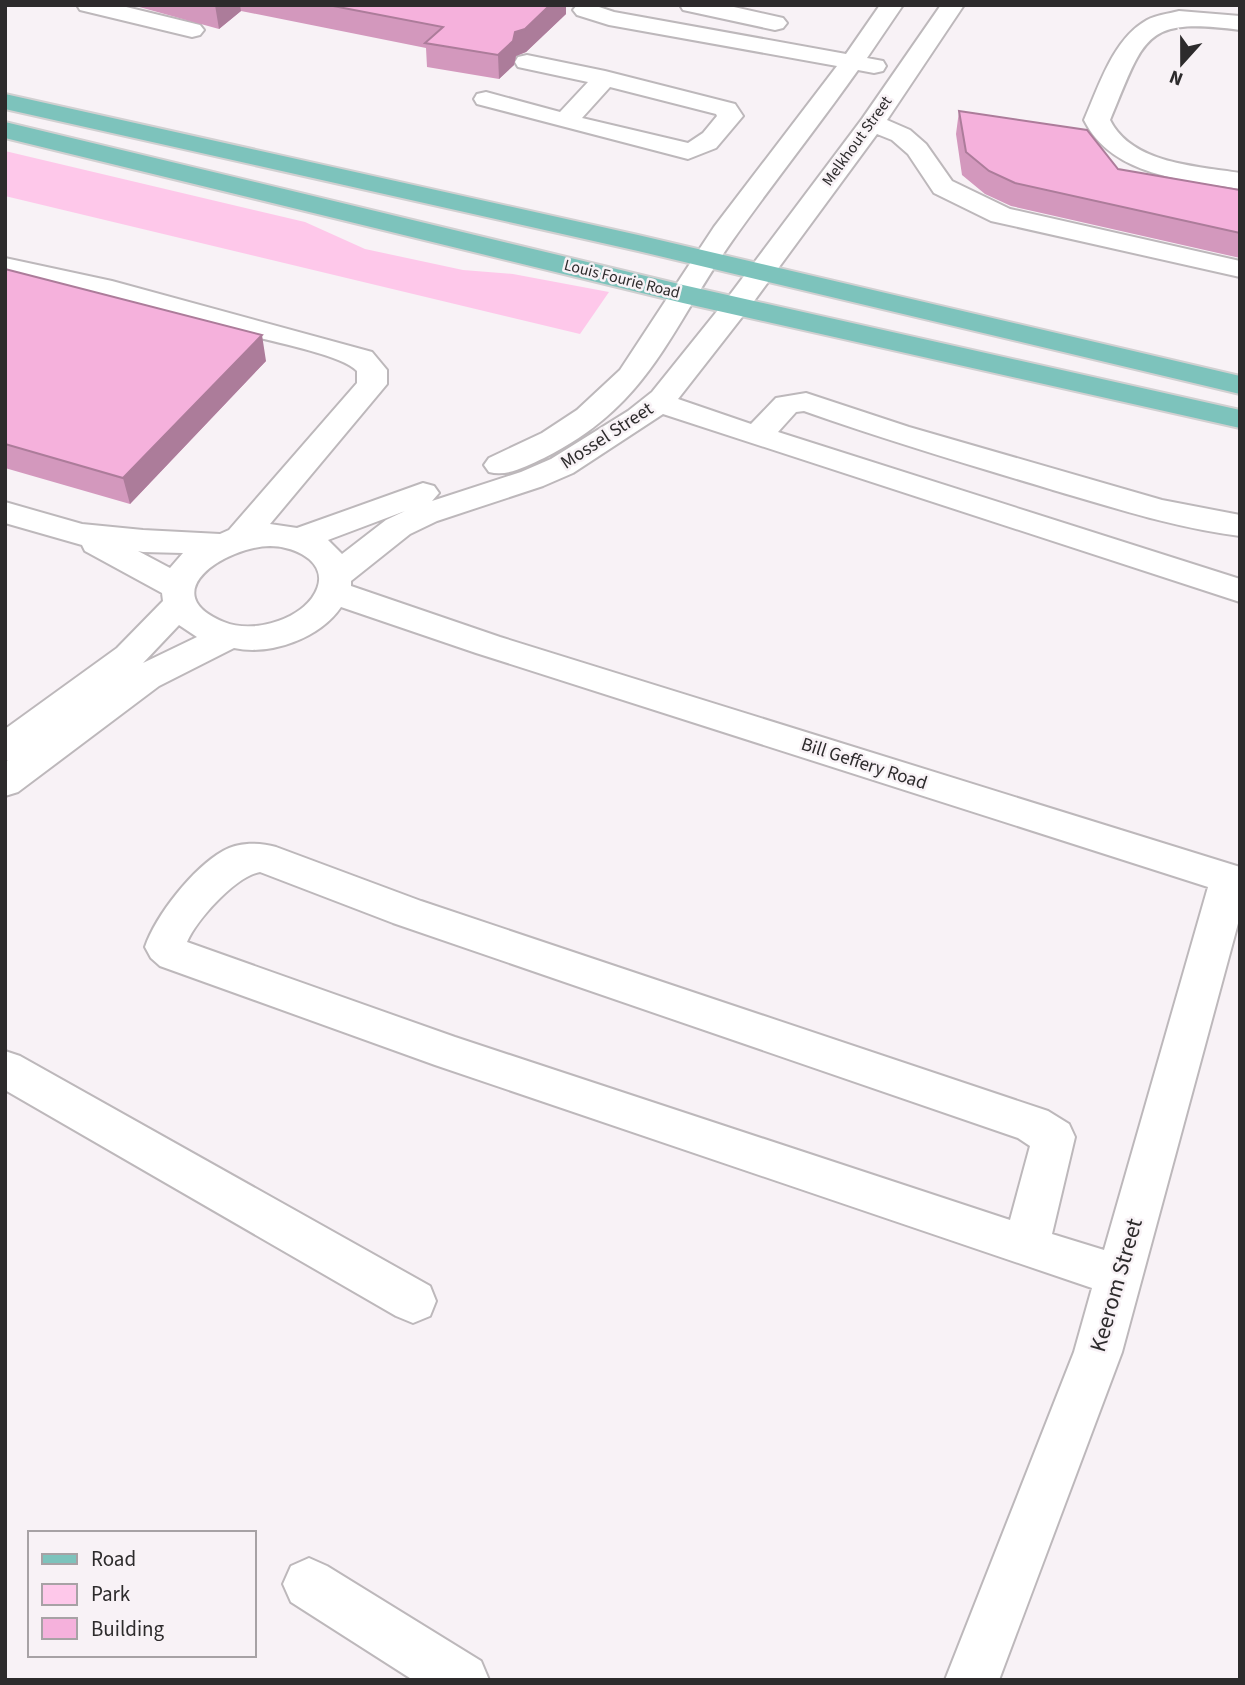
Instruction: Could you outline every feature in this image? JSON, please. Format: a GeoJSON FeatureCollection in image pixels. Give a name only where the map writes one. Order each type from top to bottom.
{"type":"FeatureCollection","features":[{"type":"Feature","properties":{"kind":"main road","name":"Louis Fourie Road"},"geometry":{"type":"LineString","coordinates":[[5,101],[638,243],[758,274],[1240,385]]}},
{"type":"Feature","properties":{"kind":"main road","name":"Louis Fourie Road"},"geometry":{"type":"LineString","coordinates":[[5,130],[683,294],[1240,419]]}},
{"type":"Feature","properties":{"kind":"street"},"geometry":{"type":"LineString","coordinates":[[88,5],[192,30]]}},
{"type":"Feature","properties":{"kind":"street"},"geometry":{"type":"LineString","coordinates":[[691,5],[783,14],[760,47]]}},
{"type":"Feature","properties":{"kind":"street"},"geometry":{"type":"LineString","coordinates":[[705,261],[852,64],[892,5]]}},
{"type":"Feature","properties":{"kind":"street","name":"Melkhout Street"},"geometry":{"type":"LineString","coordinates":[[758,274],[872,123],[945,7]]}},
{"type":"Feature","properties":{"kind":"street"},"geometry":{"type":"LineString","coordinates":[[587,8],[609,18],[760,47],[852,64],[907,69]]}},
{"type":"Feature","properties":{"kind":"street"},"geometry":{"type":"LineString","coordinates":[[1240,23],[1190,18],[1167,19],[1146,28],[1128,48],[1097,120],[1102,134],[1130,155],[1164,166],[1240,181]]}},
{"type":"Feature","properties":{"kind":"street"},"geometry":{"type":"LineString","coordinates":[[486,99],[688,151],[700,150],[706,145],[730,116],[726,109],[605,78],[527,62]]}},
{"type":"Feature","properties":{"kind":"street"},"geometry":{"type":"LineString","coordinates":[[565,121],[605,78]]}},
{"type":"Feature","properties":{"kind":"street"},"geometry":{"type":"LineString","coordinates":[[872,123],[901,135],[917,149],[943,187],[1001,215],[1240,269]]}},
{"type":"Feature","properties":{"kind":"street","name":"Mossel Street"},"geometry":{"type":"LineString","coordinates":[[298,539],[523,457],[542,447],[600,406],[631,377],[705,261]]}},
{"type":"Feature","properties":{"kind":"street"},"geometry":{"type":"LineString","coordinates":[[5,266],[116,291],[362,358],[372,370],[372,384],[230,540],[199,555],[184,570],[178,595],[129,657],[20,717],[5,748]]}},
{"type":"Feature","properties":{"kind":"street","name":"Mossel Street"},"geometry":{"type":"LineString","coordinates":[[335,584],[398,527],[426,514],[562,466],[639,418],[659,402],[680,378],[758,274]]}},
{"type":"Feature","properties":{"kind":"street"},"geometry":{"type":"LineString","coordinates":[[659,402],[1240,591]]}},
{"type":"Feature","properties":{"kind":"street"},"geometry":{"type":"LineString","coordinates":[[757,436],[787,404],[806,402],[911,438],[1191,518],[1240,526]]}},
{"type":"Feature","properties":{"kind":"street"},"geometry":{"type":"LineString","coordinates":[[5,512],[81,534],[143,541],[230,540],[270,534],[298,539],[320,550],[328,558],[335,584],[323,608],[310,620],[272,635],[229,636],[206,630],[189,618],[178,595],[81,534]]}},
{"type":"Feature","properties":{"kind":"street"},"geometry":{"type":"LineString","coordinates":[[1172,569],[1191,518]]}},
{"type":"Feature","properties":{"kind":"street","name":"Bill Geffery Road"},"geometry":{"type":"LineString","coordinates":[[335,584],[488,645],[1235,881]]}},
{"type":"Feature","properties":{"kind":"street","name":"Bill Geffery Road"},"geometry":{"type":"LineString","coordinates":[[310,620],[488,645]]}},
{"type":"Feature","properties":{"kind":"street"},"geometry":{"type":"LineString","coordinates":[[5,782],[146,677],[229,636]]}},
{"type":"Feature","properties":{"kind":"street"},"geometry":{"type":"LineString","coordinates":[[1026,1246],[1053,1137],[1042,1128],[1021,1120],[407,912],[262,857],[237,861],[207,887],[170,932],[165,947],[174,955],[450,1053],[1026,1246],[1119,1276]]}},
{"type":"Feature","properties":{"kind":"street","name":"Keerom Street"},"geometry":{"type":"LineString","coordinates":[[972,1680],[1098,1352],[1235,881]]}},
{"type":"Feature","properties":{"kind":"street"},"geometry":{"type":"LineString","coordinates":[[5,1069],[413,1301]]}},
{"type":"Feature","properties":{"kind":"street"},"geometry":{"type":"LineString","coordinates":[[309,1584],[462,1680]]}},
{"type":"Feature","properties":{"kind":"green space"},"geometry":{"type":"Polygon","coordinates":[[[5,151],[305,222],[365,249],[463,270],[513,274],[609,292],[580,334],[5,196],[5,151]]]}},
{"type":"Feature","properties":{"kind":"building"},"geometry":{"type":"Polygon","coordinates":[[[328,5],[550,5],[525,29],[515,32],[513,41],[498,55],[425,43],[443,27],[328,5]]]}},
{"type":"Feature","properties":{"kind":"building"},"geometry":{"type":"Polygon","coordinates":[[[959,111],[1087,130],[1118,169],[1240,190],[1240,233],[1015,183],[989,171],[966,152],[959,111]]]}},
{"type":"Feature","properties":{"kind":"building"},"geometry":{"type":"Polygon","coordinates":[[[5,269],[262,335],[123,478],[5,444],[5,269]]]}}]}
